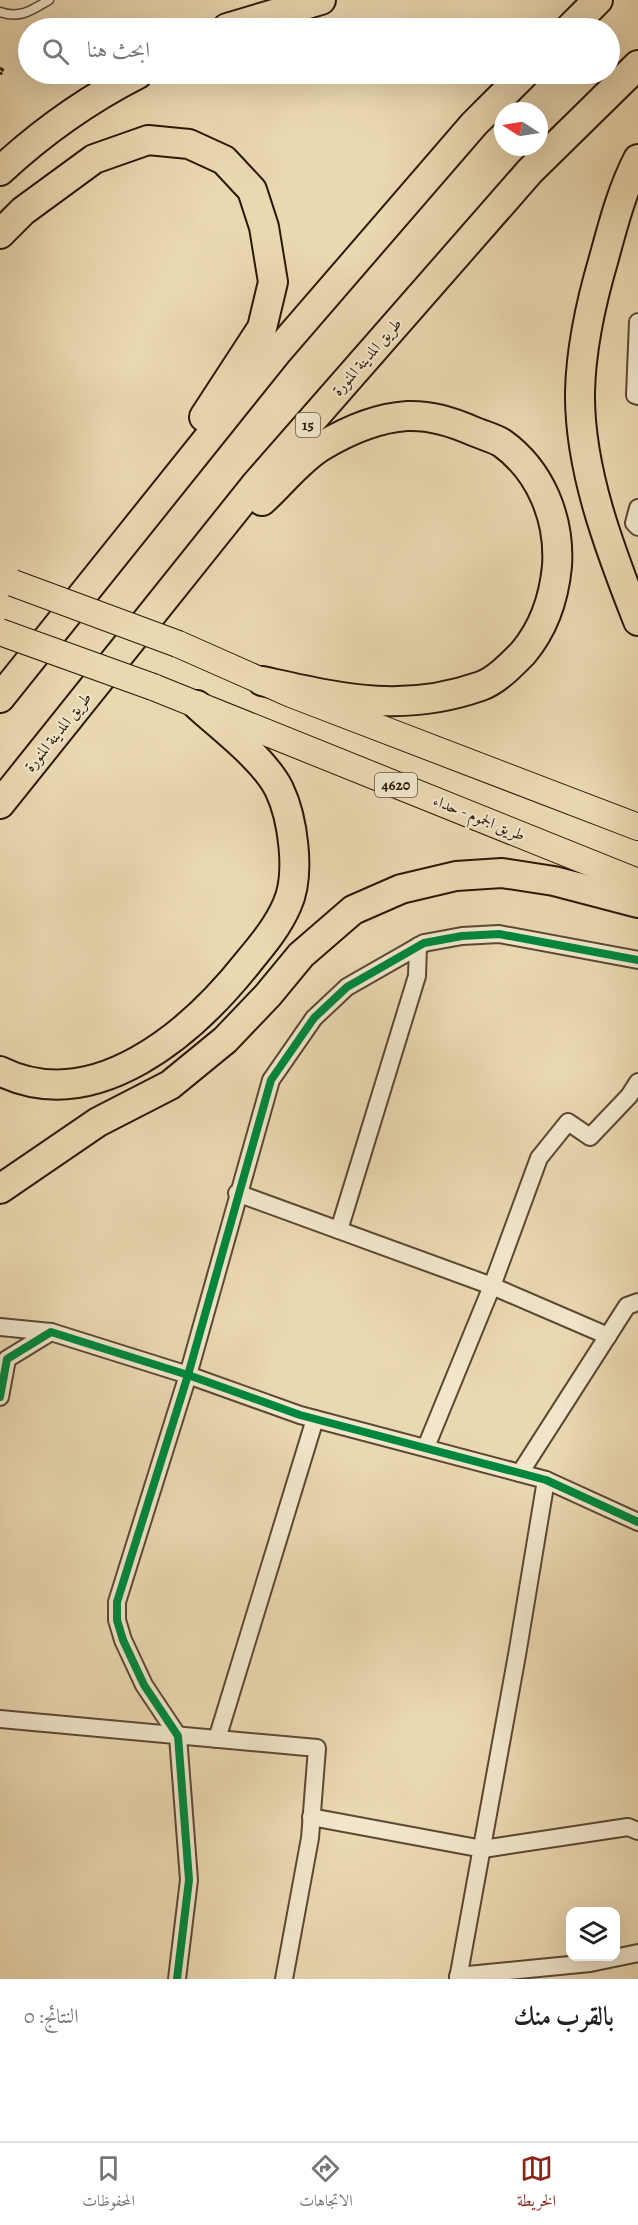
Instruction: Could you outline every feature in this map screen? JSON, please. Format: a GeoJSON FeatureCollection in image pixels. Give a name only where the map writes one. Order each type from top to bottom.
{"type":"FeatureCollection","features":[{"type":"Feature","properties":{"kind":"highway"},"geometry":{"type":"LineString","coordinates":[[261,18],[321,0]]}},
{"type":"Feature","properties":{"kind":"highway"},"geometry":{"type":"LineString","coordinates":[[580,18],[598,0]]}},
{"type":"Feature","properties":{"kind":"highway","name":"طريق المدينة المنورة"},"geometry":{"type":"LineString","coordinates":[[620,83],[638,65]]}},
{"type":"Feature","properties":{"kind":"highway"},"geometry":{"type":"LineString","coordinates":[[0,171],[29,144],[90,100],[120,84]]}},
{"type":"Feature","properties":{"kind":"highway"},"geometry":{"type":"LineString","coordinates":[[0,698],[278,351],[474,124],[514,84]]}},
{"type":"Feature","properties":{"kind":"highway","name":"طريق المدينة المنورة"},"geometry":{"type":"LineString","coordinates":[[0,804],[256,484],[530,171],[619,84]]}},
{"type":"Feature","properties":{"kind":"highway"},"geometry":{"type":"LineString","coordinates":[[0,234],[23,211],[94,159],[148,140],[189,144],[224,160],[252,190],[264,226],[273,282],[262,328],[94,582]]}},
{"type":"Feature","properties":{"kind":"highway"},"geometry":{"type":"LineString","coordinates":[[638,159],[615,218],[599,272],[585,330],[580,393],[585,453],[605,527],[638,621]]}},
{"type":"Feature","properties":{"kind":"highway"},"geometry":{"type":"LineString","coordinates":[[178,582],[319,447],[356,427],[407,416],[452,422],[501,443],[533,473],[552,512],[558,549],[555,585],[547,614],[532,642],[509,668],[483,686],[401,703],[353,701],[262,681]]}},
{"type":"Feature","properties":{"kind":"highway"},"geometry":{"type":"LineString","coordinates":[[0,1071],[20,1081],[56,1086],[104,1077],[167,1043],[219,999],[268,936],[288,904],[293,871],[293,841],[279,788],[259,763],[197,705]]}},
{"type":"Feature","properties":{"kind":"highway"},"geometry":{"type":"LineString","coordinates":[[0,1189],[98,1122],[170,1084],[225,1040],[268,996],[301,955],[353,910],[401,889],[456,876],[502,873],[554,881],[638,903]]}},
{"type":"Feature","properties":{"kind":"main road"},"geometry":{"type":"LineString","coordinates":[[6,581],[178,644],[262,681],[638,827]]}},
{"type":"Feature","properties":{"kind":"main road","name":"طريق الجموم - حداء"},"geometry":{"type":"LineString","coordinates":[[0,632],[153,687],[638,882]]}},
{"type":"Feature","properties":{"kind":"street"},"geometry":{"type":"LineString","coordinates":[[638,322],[635,395],[638,396]]}},
{"type":"Feature","properties":{"kind":"street"},"geometry":{"type":"LineString","coordinates":[[638,508],[634,523],[638,527]]}},
{"type":"Feature","properties":{"kind":"street"},"geometry":{"type":"LineString","coordinates":[[177,1979],[189,1880],[178,1736],[144,1685],[123,1640],[117,1620],[117,1602],[188,1375],[237,1193],[271,1080],[314,1018],[347,987],[418,946],[462,936],[499,934],[638,960]]}},
{"type":"Feature","properties":{"kind":"street"},"geometry":{"type":"LineString","coordinates":[[339,1230],[417,976],[418,946]]}},
{"type":"Feature","properties":{"kind":"street"},"geometry":{"type":"LineString","coordinates":[[426,1447],[492,1286],[538,1158],[568,1122],[590,1137],[629,1096],[638,1082]]}},
{"type":"Feature","properties":{"kind":"street"},"geometry":{"type":"LineString","coordinates":[[237,1193],[492,1286],[608,1336]]}},
{"type":"Feature","properties":{"kind":"street"},"geometry":{"type":"LineString","coordinates":[[520,1473],[627,1306],[638,1302]]}},
{"type":"Feature","properties":{"kind":"street"},"geometry":{"type":"LineString","coordinates":[[0,1327],[51,1332],[188,1375],[315,1419],[546,1480],[638,1522]]}},
{"type":"Feature","properties":{"kind":"street"},"geometry":{"type":"LineString","coordinates":[[0,1397],[7,1359],[51,1332]]}},
{"type":"Feature","properties":{"kind":"street"},"geometry":{"type":"LineString","coordinates":[[217,1739],[315,1419]]}},
{"type":"Feature","properties":{"kind":"street"},"geometry":{"type":"LineString","coordinates":[[546,1480],[483,1849],[458,1978],[590,1963],[638,1953]]}},
{"type":"Feature","properties":{"kind":"street"},"geometry":{"type":"LineString","coordinates":[[0,1719],[317,1748],[311,1817],[284,1979]]}},
{"type":"Feature","properties":{"kind":"street"},"geometry":{"type":"LineString","coordinates":[[311,1817],[483,1849],[628,1827],[638,1831]]}},
{"type":"Feature","properties":{"kind":"lane"},"geometry":{"type":"LineString","coordinates":[[0,12],[15,16],[24,15],[49,0]]}},
{"type":"Feature","properties":{"kind":"path"},"geometry":{"type":"LineString","coordinates":[[0,68],[4,71],[0,74]]}},
{"type":"Feature","properties":{"kind":"cycle path"},"geometry":{"type":"LineString","coordinates":[[177,1979],[189,1880],[178,1736],[144,1685],[123,1640],[117,1620],[117,1602],[188,1375],[271,1080],[314,1018],[347,987],[424,943],[462,936],[499,934],[638,960]]}},
{"type":"Feature","properties":{"kind":"cycle path"},"geometry":{"type":"LineString","coordinates":[[0,1397],[7,1359],[51,1332],[188,1375],[300,1415],[546,1480],[638,1522]]}}]}
